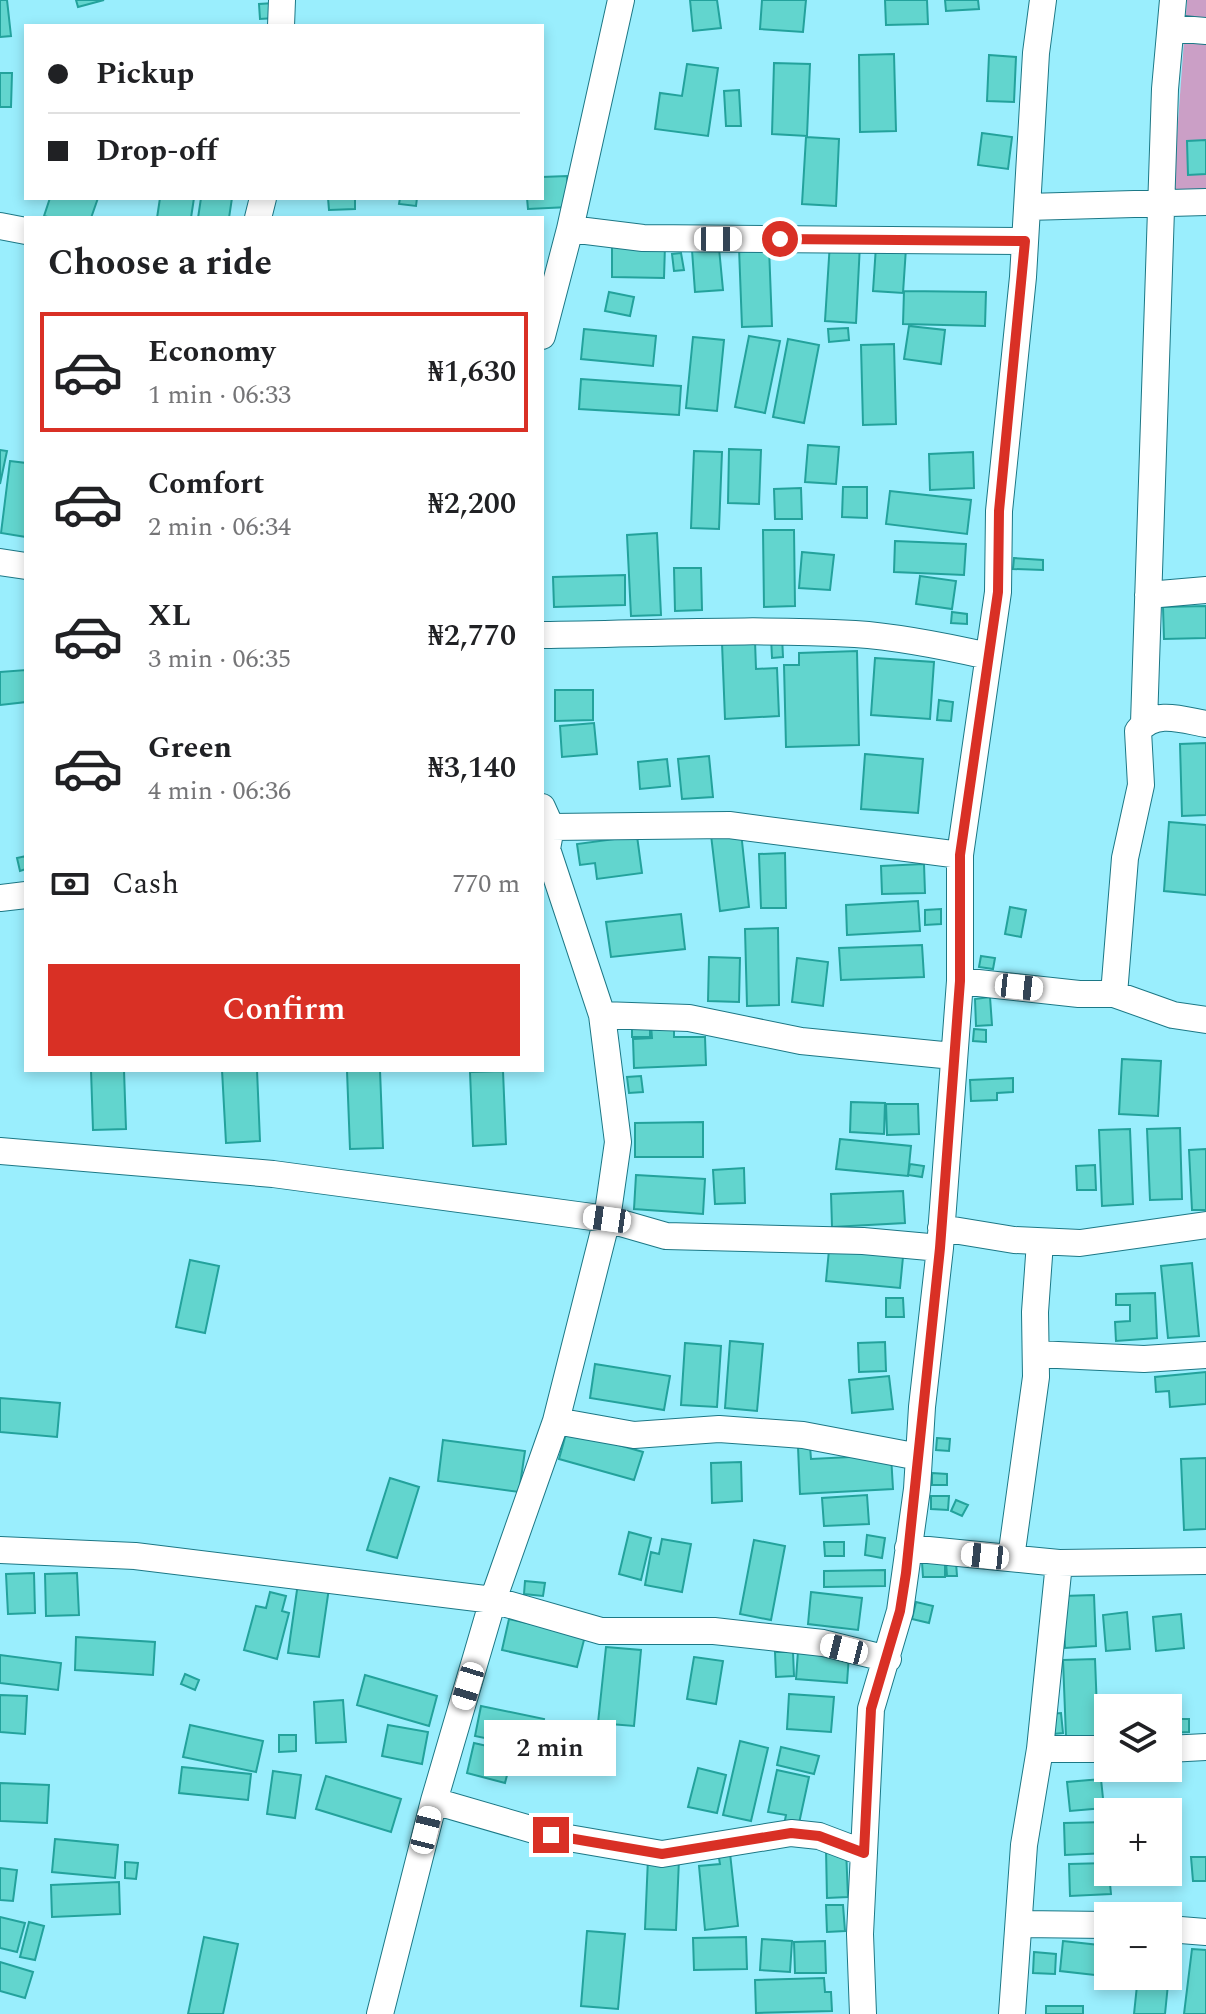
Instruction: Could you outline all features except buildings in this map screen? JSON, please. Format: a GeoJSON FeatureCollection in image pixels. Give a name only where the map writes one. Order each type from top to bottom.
{"type":"FeatureCollection","features":[{"type":"Feature","properties":{"kind":"street"},"geometry":{"type":"LineString","coordinates":[[281,24],[282,0]]}},
{"type":"Feature","properties":{"kind":"street"},"geometry":{"type":"LineString","coordinates":[[544,328],[570,229],[621,0]]}},
{"type":"Feature","properties":{"kind":"street"},"geometry":{"type":"LineString","coordinates":[[863,2014],[860,1934],[871,1709],[900,1611],[919,1457],[941,1238],[960,981],[960,855],[998,592],[999,511],[1025,241],[1036,53],[1043,0]]}},
{"type":"Feature","properties":{"kind":"street"},"geometry":{"type":"LineString","coordinates":[[1144,723],[1165,89],[1173,0]]}},
{"type":"Feature","properties":{"kind":"street"},"geometry":{"type":"LineString","coordinates":[[1171,28],[1206,31]]}},
{"type":"Feature","properties":{"kind":"street"},"geometry":{"type":"LineString","coordinates":[[1027,207],[1206,202]]}},
{"type":"Feature","properties":{"kind":"street"},"geometry":{"type":"LineString","coordinates":[[0,226],[24,231]]}},
{"type":"Feature","properties":{"kind":"street"},"geometry":{"type":"LineString","coordinates":[[570,229],[643,238],[1025,241]]}},
{"type":"Feature","properties":{"kind":"street"},"geometry":{"type":"LineString","coordinates":[[0,562],[24,566]]}},
{"type":"Feature","properties":{"kind":"street"},"geometry":{"type":"LineString","coordinates":[[1148,595],[1206,590]]}},
{"type":"Feature","properties":{"kind":"street"},"geometry":{"type":"LineString","coordinates":[[544,635],[767,631],[857,634],[928,642],[988,656]]}},
{"type":"Feature","properties":{"kind":"street"},"geometry":{"type":"LineString","coordinates":[[1114,994],[1125,858],[1141,785],[1138,731],[1144,723],[1154,719],[1172,718],[1206,724]]}},
{"type":"Feature","properties":{"kind":"street"},"geometry":{"type":"LineString","coordinates":[[380,2014],[434,1801],[493,1600],[556,1421],[607,1219],[618,1142],[602,1015],[545,833],[729,825],[960,855]]}},
{"type":"Feature","properties":{"kind":"street"},"geometry":{"type":"LineString","coordinates":[[0,898],[24,895]]}},
{"type":"Feature","properties":{"kind":"street"},"geometry":{"type":"LineString","coordinates":[[960,981],[1079,994],[1114,994],[1173,1015],[1206,1020]]}},
{"type":"Feature","properties":{"kind":"street"},"geometry":{"type":"LineString","coordinates":[[602,1015],[689,1018],[801,1041],[953,1056]]}},
{"type":"Feature","properties":{"kind":"street"},"geometry":{"type":"LineString","coordinates":[[0,1151],[273,1174],[607,1219],[666,1236],[863,1241],[941,1238],[1080,1243],[1206,1225]]}},
{"type":"Feature","properties":{"kind":"street"},"geometry":{"type":"LineString","coordinates":[[1011,1558],[1036,1377],[1035,1312],[1040,1242]]}},
{"type":"Feature","properties":{"kind":"street"},"geometry":{"type":"LineString","coordinates":[[1036,1354],[1144,1359],[1206,1355]]}},
{"type":"Feature","properties":{"kind":"street"},"geometry":{"type":"LineString","coordinates":[[556,1421],[634,1435],[719,1429],[803,1435],[919,1457]]}},
{"type":"Feature","properties":{"kind":"street"},"geometry":{"type":"LineString","coordinates":[[908,1548],[1059,1563],[1206,1561]]}},
{"type":"Feature","properties":{"kind":"street"},"geometry":{"type":"LineString","coordinates":[[0,1550],[135,1556],[493,1600],[601,1631],[714,1631],[823,1643],[888,1659]]}},
{"type":"Feature","properties":{"kind":"street"},"geometry":{"type":"LineString","coordinates":[[1012,2014],[1024,1845],[1040,1749],[1059,1563]]}},
{"type":"Feature","properties":{"kind":"street"},"geometry":{"type":"LineString","coordinates":[[1182,1748],[1206,1747]]}},
{"type":"Feature","properties":{"kind":"street"},"geometry":{"type":"LineString","coordinates":[[1040,1749],[1094,1749]]}},
{"type":"Feature","properties":{"kind":"street"},"geometry":{"type":"LineString","coordinates":[[434,1801],[551,1835],[662,1854],[791,1833],[819,1836],[864,1853]]}},
{"type":"Feature","properties":{"kind":"street"},"geometry":{"type":"LineString","coordinates":[[1020,1924],[1094,1925]]}},
{"type":"Feature","properties":{"kind":"street"},"geometry":{"type":"LineString","coordinates":[[1182,1930],[1206,1932]]}},
{"type":"Feature","properties":{"kind":"shaded area"},"geometry":{"type":"Polygon","coordinates":[[[1187,0],[1206,0],[1206,203],[1172,204],[1187,0]]]}},
{"type":"Feature","properties":{"kind":"route"},"geometry":{"type":"LineString","coordinates":[[551,1835],[662,1854],[791,1833],[819,1836],[864,1853],[871,1709],[888,1659],[906,1573],[940,1248],[960,981],[960,855],[998,592],[999,511],[1025,241],[780,239]]}}]}
